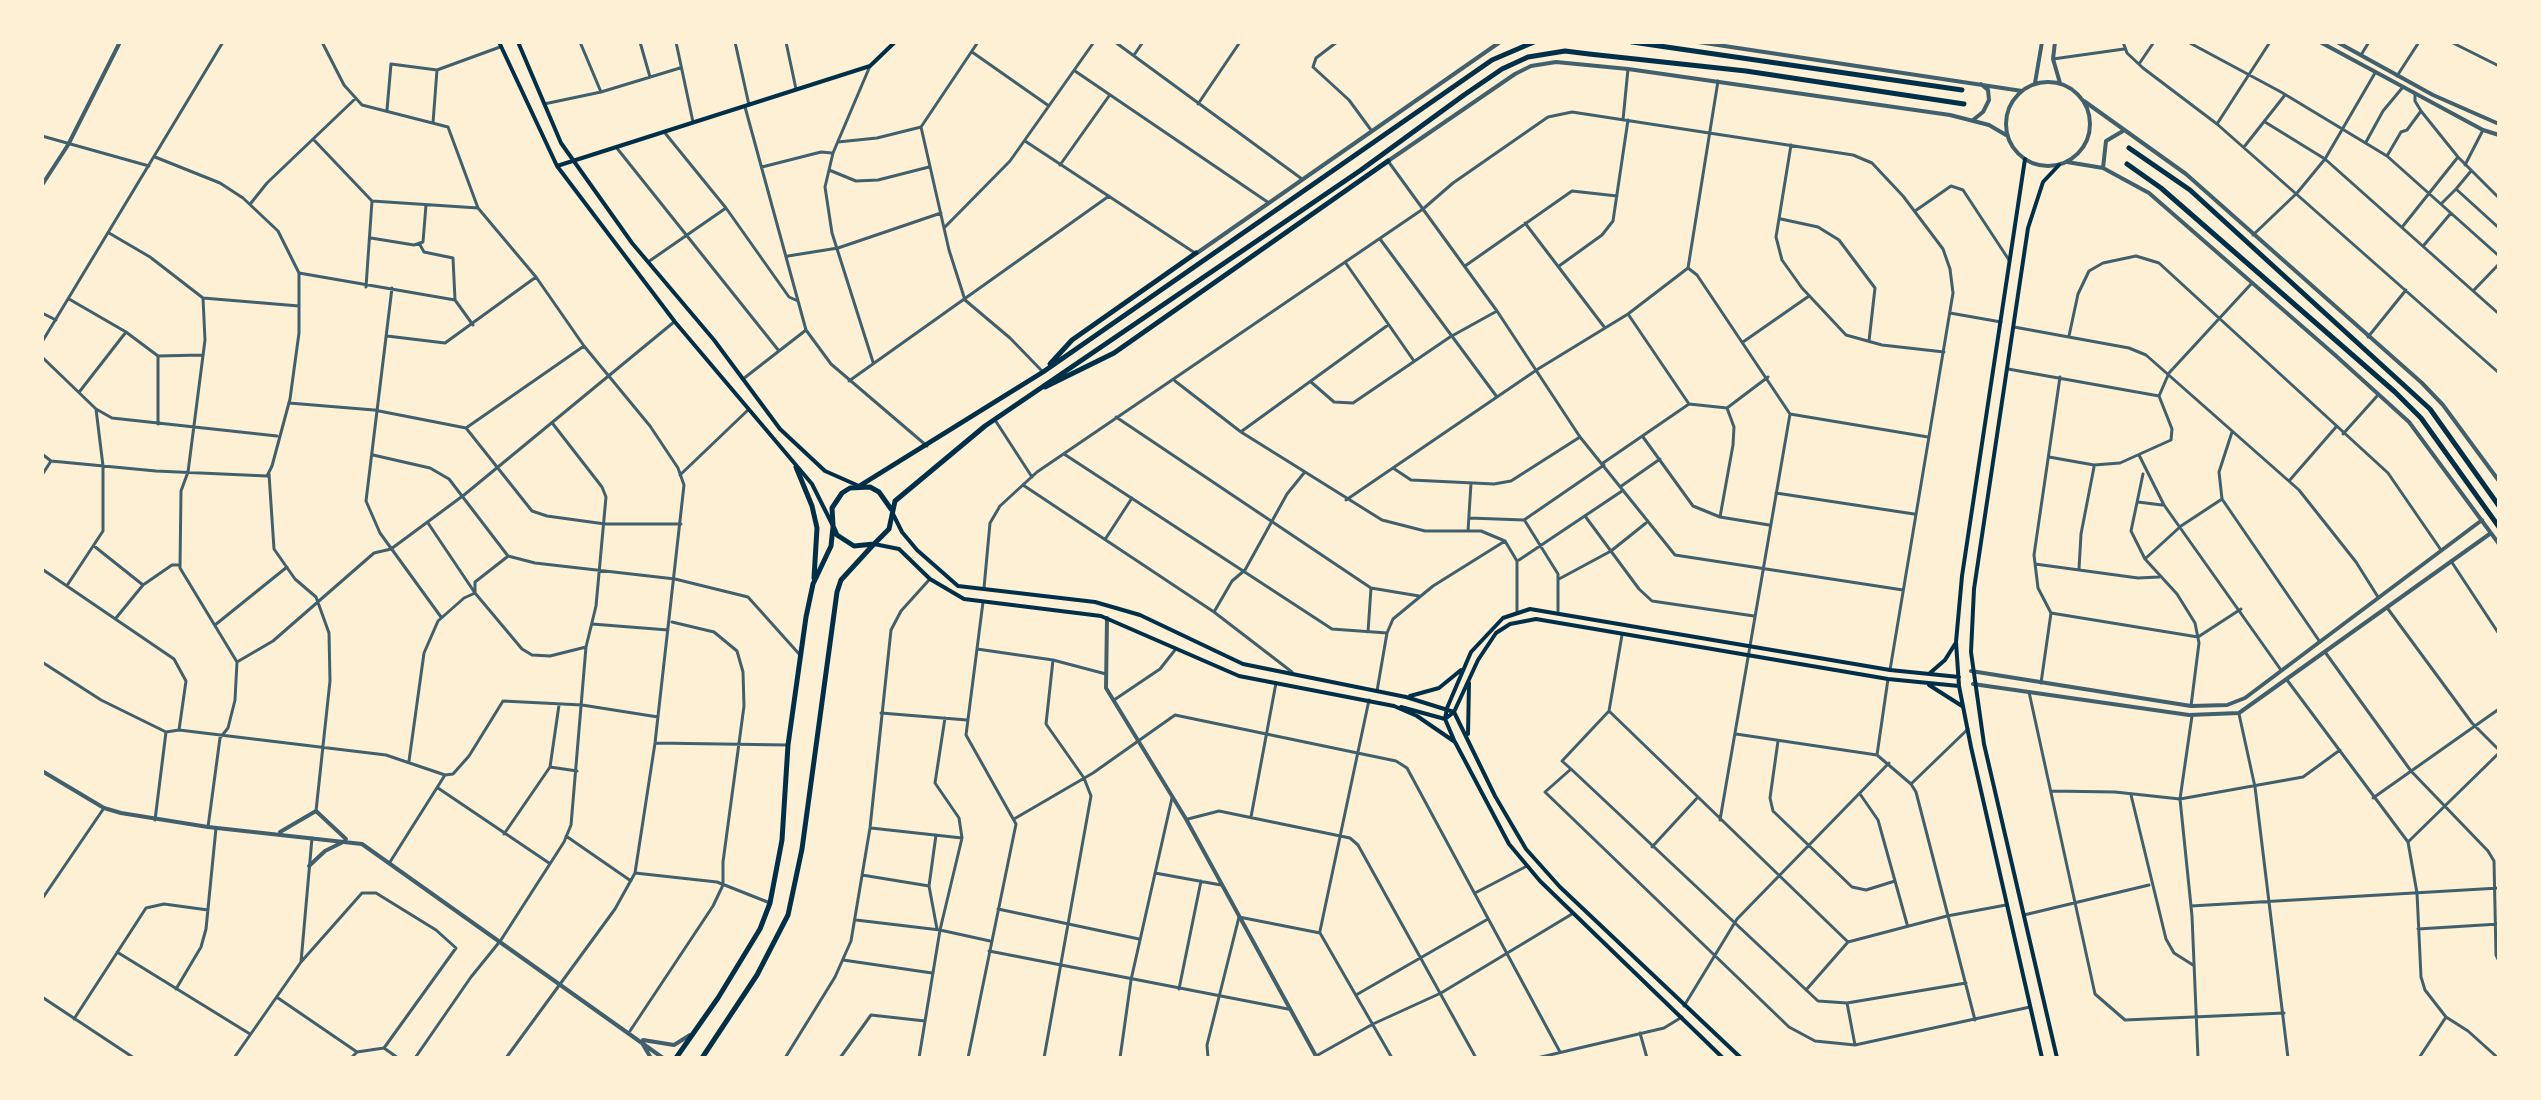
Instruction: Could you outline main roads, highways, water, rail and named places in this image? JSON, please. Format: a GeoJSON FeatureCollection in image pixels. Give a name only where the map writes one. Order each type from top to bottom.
{"type":"FeatureCollection","features":[{"type":"Feature","properties":{"kind":"main road"},"geometry":{"type":"LineString","coordinates":[[518,42],[572,161],[780,429],[810,461],[859,486],[879,492],[902,532],[950,581],[1095,602],[1140,615],[1223,657],[1406,697],[1454,712],[1495,796],[1526,849],[1560,887],[1741,1058]]}},
{"type":"Feature","properties":{"kind":"main road"},"geometry":{"type":"LineString","coordinates":[[813,584],[831,546],[831,517],[836,500],[842,493],[928,447],[1043,372],[1492,60],[1534,42]]}},
{"type":"Feature","properties":{"kind":"main road"},"geometry":{"type":"LineString","coordinates":[[1632,42],[1962,90]]}},
{"type":"Feature","properties":{"kind":"main road"},"geometry":{"type":"LineString","coordinates":[[500,44],[557,166],[675,322],[818,493],[833,526],[845,542],[899,549],[951,594],[983,602],[1107,618],[1239,676],[1369,700],[1445,719]]}},
{"type":"Feature","properties":{"kind":"main road"},"geometry":{"type":"LineString","coordinates":[[557,166],[870,66],[891,44]]}},
{"type":"Feature","properties":{"kind":"main road"},"geometry":{"type":"LineString","coordinates":[[702,1058],[757,975],[788,915],[802,849],[841,580],[889,529],[891,509],[908,487],[995,419],[1361,170],[1502,69],[1528,57],[1565,51],[1746,71],[1964,104]]}},
{"type":"Feature","properties":{"kind":"main road"},"geometry":{"type":"LineString","coordinates":[[2129,148],[2190,190],[2430,409],[2499,506]]}},
{"type":"Feature","properties":{"kind":"main road"},"geometry":{"type":"LineString","coordinates":[[2025,159],[1962,576],[1956,642],[1963,707],[2042,1058]]}},
{"type":"Feature","properties":{"kind":"main road"},"geometry":{"type":"LineString","coordinates":[[1030,395],[1114,353],[1388,161]]}},
{"type":"Feature","properties":{"kind":"main road"},"geometry":{"type":"LineString","coordinates":[[2127,164],[2161,188],[2395,392],[2421,418],[2499,527]]}},
{"type":"Feature","properties":{"kind":"main road"},"geometry":{"type":"LineString","coordinates":[[2057,1058],[1971,671],[1974,589],[2028,228],[2043,182],[2059,165]]}},
{"type":"Feature","properties":{"kind":"main road"},"geometry":{"type":"LineString","coordinates":[[1043,372],[1072,340],[1196,253]]}},
{"type":"Feature","properties":{"kind":"main road"},"geometry":{"type":"LineString","coordinates":[[676,1058],[760,929],[770,903],[782,840],[788,745],[813,584],[817,528],[796,467]]}},
{"type":"Feature","properties":{"kind":"main road"},"geometry":{"type":"LineString","coordinates":[[1723,1058],[1572,914],[1509,844],[1445,719],[1465,665],[1488,630],[1503,618],[1530,609],[1558,611],[1890,670],[1959,677]]}},
{"type":"Feature","properties":{"kind":"main road"},"geometry":{"type":"LineString","coordinates":[[1445,719],[1454,712],[1470,675],[1496,633],[1523,620],[1536,619],[1749,657],[1888,679],[1959,686]]}},
{"type":"Feature","properties":{"kind":"main road"},"geometry":{"type":"LineString","coordinates":[[1928,674],[1945,660],[1956,642]]}},
{"type":"Feature","properties":{"kind":"main road"},"geometry":{"type":"LineString","coordinates":[[1406,697],[1439,688],[1465,665]]}},
{"type":"Feature","properties":{"kind":"main road"},"geometry":{"type":"LineString","coordinates":[[1468,740],[1470,675]]}},
{"type":"Feature","properties":{"kind":"main road"},"geometry":{"type":"LineString","coordinates":[[1927,684],[1963,707]]}},
{"type":"Feature","properties":{"kind":"main road"},"geometry":{"type":"LineString","coordinates":[[1394,706],[1455,742]]}}]}
